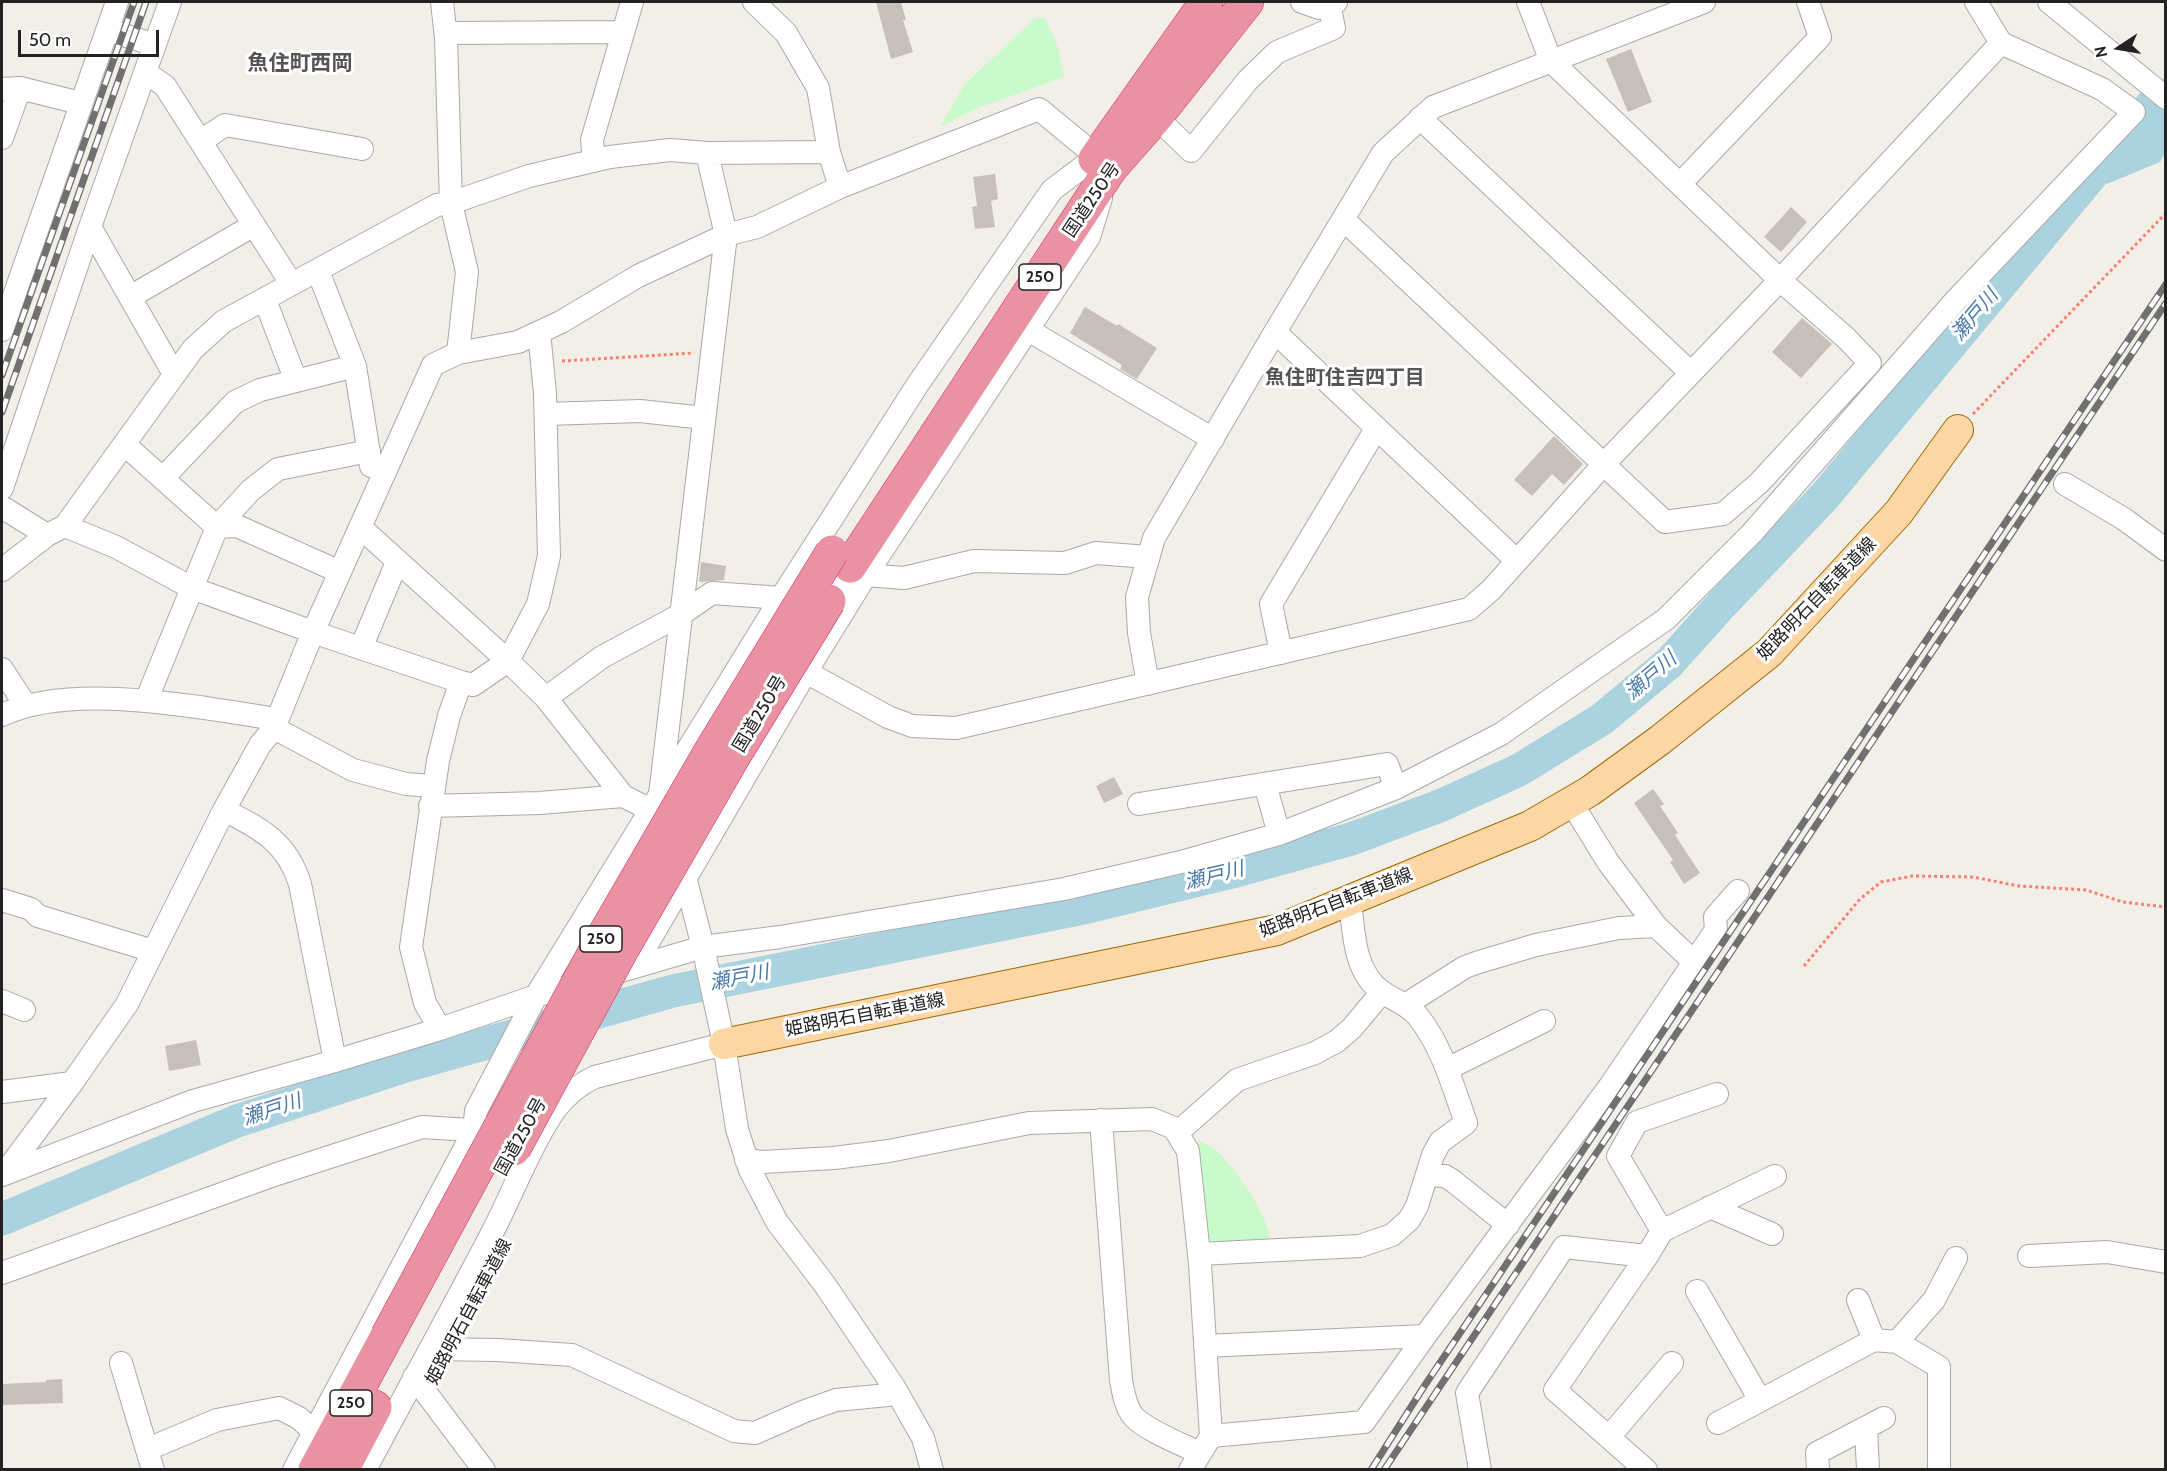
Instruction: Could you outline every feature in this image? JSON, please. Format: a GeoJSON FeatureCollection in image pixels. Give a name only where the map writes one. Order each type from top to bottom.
{"type":"FeatureCollection","features":[{"type":"Feature","properties":{"kind":"highway","name":"国道250号"},"geometry":{"type":"LineString","coordinates":[[342,1470],[409,1352],[622,950],[734,756],[849,564],[1206,2]]}},
{"type":"Feature","properties":{"kind":"highway","name":"国道250号"},"geometry":{"type":"LineString","coordinates":[[1103,163],[1156,117],[1247,2]]}},
{"type":"Feature","properties":{"kind":"highway","name":"国道250号"},"geometry":{"type":"LineString","coordinates":[[315,1470],[409,1352]]}},
{"type":"Feature","properties":{"kind":"main road","name":"姫路明石自転車道線"},"geometry":{"type":"LineString","coordinates":[[723,1040],[1277,930],[1530,826],[1590,791],[1660,741],[1769,653],[1899,512],[1958,430]]}},
{"type":"Feature","properties":{"kind":"street"},"geometry":{"type":"LineString","coordinates":[[2,488],[90,227],[170,2]]}},
{"type":"Feature","properties":{"kind":"street"},"geometry":{"type":"LineString","coordinates":[[442,2],[446,33],[451,203],[467,272],[458,353]]}},
{"type":"Feature","properties":{"kind":"street"},"geometry":{"type":"LineString","coordinates":[[594,161],[592,140],[632,2]]}},
{"type":"Feature","properties":{"kind":"street"},"geometry":{"type":"LineString","coordinates":[[754,2],[786,33],[818,88],[829,152],[840,187]]}},
{"type":"Feature","properties":{"kind":"street"},"geometry":{"type":"LineString","coordinates":[[1156,117],[1191,150],[1248,80],[1277,52],[1334,28],[1333,3],[1319,8],[1302,2]]}},
{"type":"Feature","properties":{"kind":"street"},"geometry":{"type":"LineString","coordinates":[[1344,220],[1665,522],[1723,514],[1759,483],[1870,363],[1551,61],[1528,2]]}},
{"type":"Feature","properties":{"kind":"street"},"geometry":{"type":"LineString","coordinates":[[1148,684],[1139,633],[1137,597],[1154,538],[1383,153],[1433,107],[1704,2]]}},
{"type":"Feature","properties":{"kind":"street"},"geometry":{"type":"LineString","coordinates":[[1680,184],[1820,37],[1808,2]]}},
{"type":"Feature","properties":{"kind":"street"},"geometry":{"type":"LineString","coordinates":[[2,1175],[193,1101],[335,1061],[635,965],[703,946],[780,937],[1064,889],[1181,862],[1279,834],[1396,788],[1501,734],[1665,619],[1752,533],[1956,300],[2134,112],[2102,89],[2001,43],[1976,2]]}},
{"type":"Feature","properties":{"kind":"street"},"geometry":{"type":"LineString","coordinates":[[2049,2],[2166,98]]}},
{"type":"Feature","properties":{"kind":"street"},"geometry":{"type":"LineString","coordinates":[[2,330],[80,103],[108,30],[114,3]]}},
{"type":"Feature","properties":{"kind":"street"},"geometry":{"type":"LineString","coordinates":[[108,30],[155,45]]}},
{"type":"Feature","properties":{"kind":"street"},"geometry":{"type":"LineString","coordinates":[[446,33],[623,32]]}},
{"type":"Feature","properties":{"kind":"street"},"geometry":{"type":"LineString","coordinates":[[806,672],[888,717],[912,726],[956,728],[1470,609],[1491,590],[1604,464],[1780,280],[2001,43]]}},
{"type":"Feature","properties":{"kind":"street"},"geometry":{"type":"LineString","coordinates":[[145,72],[165,86],[291,283]]}},
{"type":"Feature","properties":{"kind":"street"},"geometry":{"type":"LineString","coordinates":[[2,138],[11,89],[80,103]]}},
{"type":"Feature","properties":{"kind":"street"},"geometry":{"type":"LineString","coordinates":[[2,1175],[72,1083],[127,1004],[224,810],[260,746],[276,724],[313,632],[433,366],[458,353],[518,342],[561,322],[638,276],[726,235],[757,227],[840,187],[1039,109],[1103,163]]}},
{"type":"Feature","properties":{"kind":"street"},"geometry":{"type":"LineString","coordinates":[[1420,118],[1691,373]]}},
{"type":"Feature","properties":{"kind":"street"},"geometry":{"type":"LineString","coordinates":[[201,141],[225,125],[362,149]]}},
{"type":"Feature","properties":{"kind":"street"},"geometry":{"type":"LineString","coordinates":[[2,570],[56,531],[125,446],[193,349],[224,321],[437,205],[451,203],[530,176],[610,157],[670,150],[706,153],[829,152]]}},
{"type":"Feature","properties":{"kind":"street"},"geometry":{"type":"LineString","coordinates":[[656,802],[726,235],[706,153]]}},
{"type":"Feature","properties":{"kind":"street"},"geometry":{"type":"LineString","coordinates":[[635,965],[806,672],[849,564],[1028,330],[1089,237],[1103,163]]}},
{"type":"Feature","properties":{"kind":"street"},"geometry":{"type":"LineString","coordinates":[[294,1470],[475,1121],[536,996],[782,598],[918,384],[1052,190],[1103,163]]}},
{"type":"Feature","properties":{"kind":"street"},"geometry":{"type":"LineString","coordinates":[[130,297],[254,225]]}},
{"type":"Feature","properties":{"kind":"street"},"geometry":{"type":"LineString","coordinates":[[90,227],[174,374]]}},
{"type":"Feature","properties":{"kind":"street"},"geometry":{"type":"LineString","coordinates":[[318,271],[355,366],[375,494]]}},
{"type":"Feature","properties":{"kind":"street"},"geometry":{"type":"LineString","coordinates":[[264,300],[296,381]]}},
{"type":"Feature","properties":{"kind":"street"},"geometry":{"type":"LineString","coordinates":[[1028,330],[1213,439]]}},
{"type":"Feature","properties":{"kind":"street"},"geometry":{"type":"LineString","coordinates":[[2,507],[56,531],[116,547],[192,588],[313,632],[473,685],[508,660],[538,604],[549,556],[546,414],[539,332]]}},
{"type":"Feature","properties":{"kind":"street"},"geometry":{"type":"LineString","coordinates":[[1275,332],[1516,560]]}},
{"type":"Feature","properties":{"kind":"street"},"geometry":{"type":"LineString","coordinates":[[163,478],[235,402],[250,393],[355,366]]}},
{"type":"Feature","properties":{"kind":"street"},"geometry":{"type":"LineString","coordinates":[[546,414],[640,411],[704,418]]}},
{"type":"Feature","properties":{"kind":"street"},"geometry":{"type":"LineString","coordinates":[[1281,653],[1271,604],[1376,429]]}},
{"type":"Feature","properties":{"kind":"street"},"geometry":{"type":"LineString","coordinates":[[125,446],[218,527],[237,526],[340,572]]}},
{"type":"Feature","properties":{"kind":"street"},"geometry":{"type":"LineString","coordinates":[[146,701],[218,527],[251,490],[278,469],[369,451]]}},
{"type":"Feature","properties":{"kind":"street"},"geometry":{"type":"LineString","coordinates":[[2065,484],[2124,519],[2166,550]]}},
{"type":"Feature","properties":{"kind":"street"},"geometry":{"type":"LineString","coordinates":[[1723,514],[1752,533]]}},
{"type":"Feature","properties":{"kind":"street"},"geometry":{"type":"LineString","coordinates":[[360,527],[508,660],[546,698],[623,796]]}},
{"type":"Feature","properties":{"kind":"street"},"geometry":{"type":"LineString","coordinates":[[546,698],[602,657],[680,615],[712,592],[782,598],[849,564],[904,578],[974,561],[1065,563],[1096,553],[1148,557]]}},
{"type":"Feature","properties":{"kind":"street"},"geometry":{"type":"LineString","coordinates":[[360,648],[398,562]]}},
{"type":"Feature","properties":{"kind":"street"},"geometry":{"type":"LineString","coordinates":[[2,669],[26,706]]}},
{"type":"Feature","properties":{"kind":"street"},"geometry":{"type":"LineString","coordinates":[[440,1029],[425,1003],[411,947],[432,796],[443,737],[461,682]]}},
{"type":"Feature","properties":{"kind":"street"},"geometry":{"type":"LineString","coordinates":[[2,715],[26,706],[71,699],[146,701],[276,724],[353,770],[406,784],[432,796],[540,803],[623,796],[667,805],[703,946],[723,1040],[737,1130],[746,1160],[777,1222],[825,1285],[898,1394],[923,1438],[932,1470]]}},
{"type":"Feature","properties":{"kind":"street"},"geometry":{"type":"LineString","coordinates":[[1139,804],[1387,764],[1396,788]]}},
{"type":"Feature","properties":{"kind":"street"},"geometry":{"type":"LineString","coordinates":[[1264,784],[1279,834]]}},
{"type":"Feature","properties":{"kind":"street"},"geometry":{"type":"LineString","coordinates":[[1571,802],[1608,862],[1656,926],[1694,962]]}},
{"type":"Feature","properties":{"kind":"street"},"geometry":{"type":"LineString","coordinates":[[224,810],[277,842],[295,866],[335,1061]]}},
{"type":"Feature","properties":{"kind":"street"},"geometry":{"type":"LineString","coordinates":[[1101,1120],[1121,1380],[1125,1398],[1133,1415],[1165,1436],[1200,1453],[1364,1422],[1610,1086],[1716,930],[1715,917],[1738,891]]}},
{"type":"Feature","properties":{"kind":"street"},"geometry":{"type":"LineString","coordinates":[[2,900],[31,909],[38,916],[153,951]]}},
{"type":"Feature","properties":{"kind":"street"},"geometry":{"type":"LineString","coordinates":[[1199,1254],[1360,1246],[1392,1234],[1409,1220],[1417,1206],[1433,1155],[1440,1142],[1466,1123],[1447,1069],[1415,1013],[1382,992],[1365,972],[1356,951],[1350,900]]}},
{"type":"Feature","properties":{"kind":"street"},"geometry":{"type":"LineString","coordinates":[[1405,1005],[1465,967],[1479,962],[1536,945],[1608,930],[1656,926]]}},
{"type":"Feature","properties":{"kind":"street"},"geometry":{"type":"LineString","coordinates":[[1177,1133],[1237,1080],[1316,1053],[1337,1041],[1360,1020],[1382,992]]}},
{"type":"Feature","properties":{"kind":"street"},"geometry":{"type":"LineString","coordinates":[[2,1001],[24,1010]]}},
{"type":"Feature","properties":{"kind":"street"},"geometry":{"type":"LineString","coordinates":[[1447,1069],[1544,1021]]}},
{"type":"Feature","properties":{"kind":"street"},"geometry":{"type":"LineString","coordinates":[[365,1470],[409,1352],[494,1228],[543,1130],[553,1112],[566,1096],[581,1084],[595,1077],[723,1040]]}},
{"type":"Feature","properties":{"kind":"street"},"geometry":{"type":"LineString","coordinates":[[2,1092],[72,1083]]}},
{"type":"Feature","properties":{"kind":"street"},"geometry":{"type":"LineString","coordinates":[[1662,1231],[1618,1156],[1636,1122],[1717,1094]]}},
{"type":"Feature","properties":{"kind":"street"},"geometry":{"type":"LineString","coordinates":[[746,1160],[762,1162],[889,1151],[1029,1122],[1152,1119],[1174,1128],[1188,1151],[1199,1254],[1206,1346],[1200,1453]]}},
{"type":"Feature","properties":{"kind":"street"},"geometry":{"type":"LineString","coordinates":[[2,1273],[277,1174],[422,1127],[475,1121],[543,1130]]}},
{"type":"Feature","properties":{"kind":"street"},"geometry":{"type":"LineString","coordinates":[[1427,1175],[1444,1176],[1453,1181],[1508,1225]]}},
{"type":"Feature","properties":{"kind":"street"},"geometry":{"type":"LineString","coordinates":[[1646,1470],[1555,1390],[1662,1231],[1774,1176]]}},
{"type":"Feature","properties":{"kind":"street"},"geometry":{"type":"LineString","coordinates":[[1710,1207],[1772,1234]]}},
{"type":"Feature","properties":{"kind":"street"},"geometry":{"type":"LineString","coordinates":[[1480,1470],[1467,1393],[1564,1247],[1647,1256]]}},
{"type":"Feature","properties":{"kind":"street"},"geometry":{"type":"LineString","coordinates":[[2029,1256],[2107,1252],[2166,1262]]}},
{"type":"Feature","properties":{"kind":"street"},"geometry":{"type":"LineString","coordinates":[[1897,1342],[1934,1300],[1956,1258]]}},
{"type":"Feature","properties":{"kind":"street"},"geometry":{"type":"LineString","coordinates":[[1697,1291],[1760,1400]]}},
{"type":"Feature","properties":{"kind":"street"},"geometry":{"type":"LineString","coordinates":[[1858,1300],[1874,1340]]}},
{"type":"Feature","properties":{"kind":"street"},"geometry":{"type":"LineString","coordinates":[[1206,1346],[1425,1336]]}},
{"type":"Feature","properties":{"kind":"street"},"geometry":{"type":"LineString","coordinates":[[1718,1423],[1874,1340],[1897,1342],[1939,1366],[1939,1470]]}},
{"type":"Feature","properties":{"kind":"street"},"geometry":{"type":"LineString","coordinates":[[409,1352],[498,1350],[572,1355],[734,1431],[755,1433],[836,1400],[898,1394]]}},
{"type":"Feature","properties":{"kind":"street"},"geometry":{"type":"LineString","coordinates":[[409,1352],[484,1470]]}},
{"type":"Feature","properties":{"kind":"street"},"geometry":{"type":"LineString","coordinates":[[1609,1437],[1672,1362]]}},
{"type":"Feature","properties":{"kind":"street"},"geometry":{"type":"LineString","coordinates":[[121,1363],[151,1459],[217,1420],[279,1408],[299,1418],[314,1432]]}},
{"type":"Feature","properties":{"kind":"street"},"geometry":{"type":"LineString","coordinates":[[1818,1470],[1817,1453],[1875,1423],[1868,1470]]}},
{"type":"Feature","properties":{"kind":"path"},"geometry":{"type":"LineString","coordinates":[[1958,430],[2166,213]]}},
{"type":"Feature","properties":{"kind":"path"},"geometry":{"type":"LineString","coordinates":[[543,363],[712,352]]}},
{"type":"Feature","properties":{"kind":"path"},"geometry":{"type":"LineString","coordinates":[[1804,966],[1860,899],[1874,887],[1881,882],[1912,876],[1973,878],[2019,886],[2086,890],[2123,902],[2166,907]]}},
{"type":"Feature","properties":{"kind":"green space"},"geometry":{"type":"Polygon","coordinates":[[[1035,18],[1045,18],[1057,44],[1064,77],[975,109],[940,127],[964,85],[1035,18]]]}},
{"type":"Feature","properties":{"kind":"green space"},"geometry":{"type":"Polygon","coordinates":[[[1198,1141],[1214,1149],[1223,1157],[1241,1180],[1258,1206],[1271,1244],[1216,1247],[1206,1237],[1198,1141]]]}},
{"type":"Feature","properties":{"kind":"water"},"geometry":{"type":"Polygon","coordinates":[[[2165,108],[2165,153],[2160,162],[2107,184],[2094,176],[2165,108]]]}},
{"type":"Feature","properties":{"kind":"building"},"geometry":{"type":"Polygon","coordinates":[[[876,2],[901,2],[906,20],[903,20],[913,52],[891,59],[876,2]]]}},
{"type":"Feature","properties":{"kind":"building"},"geometry":{"type":"Polygon","coordinates":[[[1631,49],[1652,102],[1628,112],[1606,59],[1631,49]]]}},
{"type":"Feature","properties":{"kind":"building"},"geometry":{"type":"Polygon","coordinates":[[[995,174],[998,199],[991,201],[995,227],[975,229],[972,207],[977,206],[973,177],[995,174]]]}},
{"type":"Feature","properties":{"kind":"building"},"geometry":{"type":"Polygon","coordinates":[[[1791,207],[1807,222],[1781,252],[1764,237],[1791,207]]]}},
{"type":"Feature","properties":{"kind":"building"},"geometry":{"type":"Polygon","coordinates":[[[1085,307],[1157,348],[1137,379],[1120,369],[1122,365],[1070,333],[1085,307]]]}},
{"type":"Feature","properties":{"kind":"building"},"geometry":{"type":"Polygon","coordinates":[[[1802,318],[1832,344],[1801,378],[1772,352],[1802,318]]]}},
{"type":"Feature","properties":{"kind":"building"},"geometry":{"type":"Polygon","coordinates":[[[1554,436],[1583,464],[1564,485],[1552,474],[1532,496],[1514,480],[1554,436]]]}},
{"type":"Feature","properties":{"kind":"building"},"geometry":{"type":"Polygon","coordinates":[[[701,562],[726,566],[724,580],[699,582],[701,562]]]}},
{"type":"Feature","properties":{"kind":"building"},"geometry":{"type":"Polygon","coordinates":[[[1114,777],[1123,794],[1104,803],[1096,786],[1114,777]]]}},
{"type":"Feature","properties":{"kind":"building"},"geometry":{"type":"Polygon","coordinates":[[[1653,789],[1664,804],[1660,806],[1678,833],[1675,835],[1700,873],[1684,884],[1670,862],[1673,860],[1634,803],[1653,789]]]}},
{"type":"Feature","properties":{"kind":"building"},"geometry":{"type":"Polygon","coordinates":[[[196,1040],[201,1065],[169,1071],[165,1046],[196,1040]]]}},
{"type":"Feature","properties":{"kind":"building"},"geometry":{"type":"Polygon","coordinates":[[[62,1379],[63,1403],[2,1405],[2,1384],[62,1379]]]}},
{"type":"Feature","properties":{"kind":"waterway","name":"瀬戸川"},"geometry":{"type":"LineString","coordinates":[[2,1219],[237,1121],[405,1066],[673,991],[1088,907],[1232,872],[1351,839],[1442,805],[1519,770],[1602,719],[1669,663],[1824,497],[2125,135],[2157,99],[2166,95]]}},
{"type":"Feature","properties":{"kind":"railway"},"geometry":{"type":"LineString","coordinates":[[2,375],[134,2]]}},
{"type":"Feature","properties":{"kind":"railway"},"geometry":{"type":"LineString","coordinates":[[2,412],[146,2]]}},
{"type":"Feature","properties":{"kind":"railway"},"geometry":{"type":"LineString","coordinates":[[1371,1470],[1425,1385],[2166,284]]}},
{"type":"Feature","properties":{"kind":"railway"},"geometry":{"type":"LineString","coordinates":[[1384,1470],[2166,303]]}},
{"type":"Feature","properties":{"kind":"district","name":"魚住町西岡"},"geometry":{"type":"Point","coordinates":[300,64]}},
{"type":"Feature","properties":{"kind":"district","name":"魚住町住吉四丁目"},"geometry":{"type":"Point","coordinates":[1345,378]}}]}
